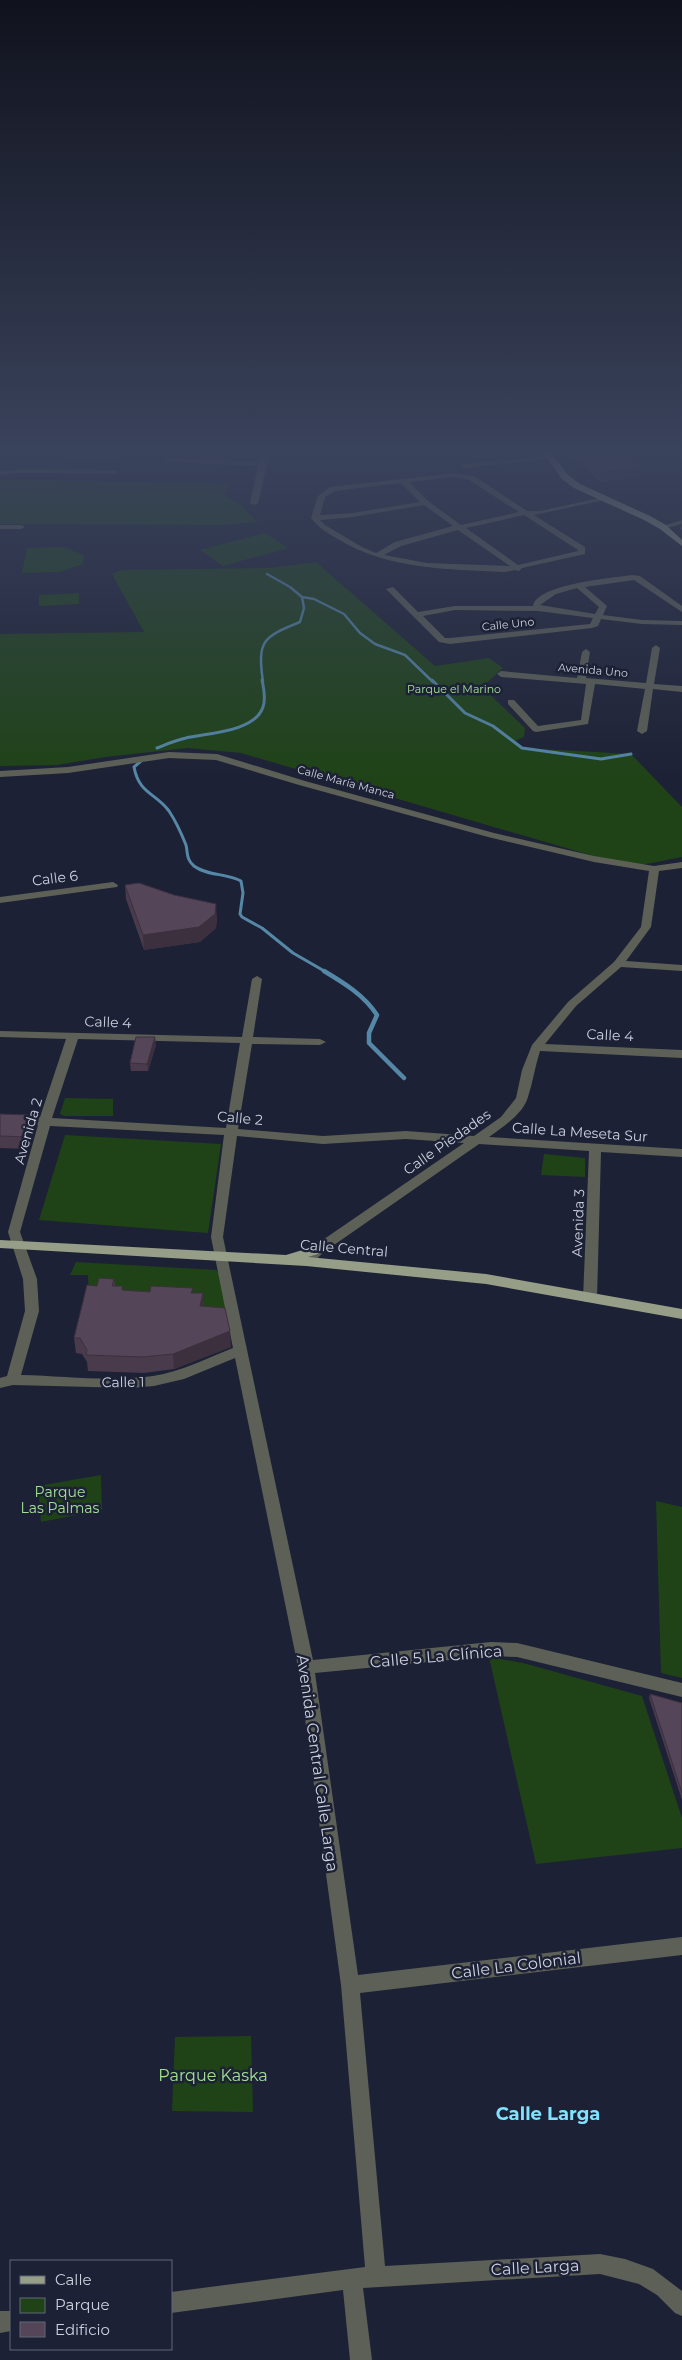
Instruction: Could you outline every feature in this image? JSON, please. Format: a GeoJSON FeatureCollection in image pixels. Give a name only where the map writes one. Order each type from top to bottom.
{"type":"FeatureCollection","features":[{"type":"Feature","properties":{"kind":"main road","name":"Calle Central"},"geometry":{"type":"LineString","coordinates":[[0,1244],[283,1259],[486,1278],[590,1299],[682,1314]]}},
{"type":"Feature","properties":{"kind":"main road"},"geometry":{"type":"LineString","coordinates":[[283,1259],[319,1249]]}},
{"type":"Feature","properties":{"kind":"street"},"geometry":{"type":"LineString","coordinates":[[392,558],[489,571],[519,569],[559,558]]}},
{"type":"Feature","properties":{"kind":"street"},"geometry":{"type":"LineString","coordinates":[[503,558],[519,569]]}},
{"type":"Feature","properties":{"kind":"street"},"geometry":{"type":"LineString","coordinates":[[538,609],[536,605],[540,600],[558,591],[635,577],[682,610]]}},
{"type":"Feature","properties":{"kind":"street"},"geometry":{"type":"LineString","coordinates":[[580,587],[602,603],[598,616]]}},
{"type":"Feature","properties":{"kind":"street"},"geometry":{"type":"LineString","coordinates":[[390,589],[416,615],[455,608],[538,609],[642,622],[682,623]]}},
{"type":"Feature","properties":{"kind":"street","name":"Calle Uno"},"geometry":{"type":"LineString","coordinates":[[416,615],[445,641],[588,627],[595,624],[598,616]]}},
{"type":"Feature","properties":{"kind":"street"},"geometry":{"type":"LineString","coordinates":[[642,731],[648,686],[656,648]]}},
{"type":"Feature","properties":{"kind":"street"},"geometry":{"type":"LineString","coordinates":[[511,702],[536,729],[585,722],[586,652]]}},
{"type":"Feature","properties":{"kind":"street","name":"Avenida Uno"},"geometry":{"type":"LineString","coordinates":[[501,674],[682,689]]}},
{"type":"Feature","properties":{"kind":"street","name":"Calle María Manca"},"geometry":{"type":"LineString","coordinates":[[0,774],[68,770],[169,755],[217,757],[302,783],[492,835],[604,861],[654,870],[682,865]]}},
{"type":"Feature","properties":{"kind":"street","name":"Calle Piedades"},"geometry":{"type":"LineString","coordinates":[[306,1261],[319,1249],[505,1120],[522,1099],[528,1070],[536,1047],[572,1004],[618,964],[646,927],[654,870]]}},
{"type":"Feature","properties":{"kind":"street","name":"Calle 6"},"geometry":{"type":"LineString","coordinates":[[0,900],[113,885]]}},
{"type":"Feature","properties":{"kind":"street"},"geometry":{"type":"LineString","coordinates":[[618,964],[682,968]]}},
{"type":"Feature","properties":{"kind":"street","name":"Avenida Central Calle Larga"},"geometry":{"type":"LineString","coordinates":[[258,979],[231,1132],[217,1237],[306,1667],[350,1985],[376,2277]]}},
{"type":"Feature","properties":{"kind":"street","name":"Calle 4"},"geometry":{"type":"LineString","coordinates":[[0,1034],[320,1042]]}},
{"type":"Feature","properties":{"kind":"street","name":"Avenida 2"},"geometry":{"type":"LineString","coordinates":[[7,1381],[32,1311],[30,1279],[14,1232],[45,1121],[73,1036]]}},
{"type":"Feature","properties":{"kind":"street","name":"Calle 4"},"geometry":{"type":"LineString","coordinates":[[536,1047],[682,1054]]}},
{"type":"Feature","properties":{"kind":"street","name":"Calle 2"},"geometry":{"type":"LineString","coordinates":[[0,1119],[231,1132],[323,1140],[406,1135],[476,1140]]}},
{"type":"Feature","properties":{"kind":"street","name":"Calle La Meseta Sur"},"geometry":{"type":"LineString","coordinates":[[476,1140],[682,1153]]}},
{"type":"Feature","properties":{"kind":"street","name":"Avenida 3"},"geometry":{"type":"LineString","coordinates":[[590,1299],[595,1148]]}},
{"type":"Feature","properties":{"kind":"street","name":"Calle 1"},"geometry":{"type":"LineString","coordinates":[[7,1381],[131,1383],[154,1381],[179,1375],[240,1351]]}},
{"type":"Feature","properties":{"kind":"street","name":"Calle 5 La Clínica"},"geometry":{"type":"LineString","coordinates":[[306,1667],[491,1649],[517,1650],[682,1690]]}},
{"type":"Feature","properties":{"kind":"street","name":"Calle La Colonial"},"geometry":{"type":"LineString","coordinates":[[350,1985],[682,1946]]}},
{"type":"Feature","properties":{"kind":"street","name":"Calle Larga"},"geometry":{"type":"LineString","coordinates":[[172,2303],[352,2278],[600,2264],[634,2270],[651,2278],[669,2291],[682,2306]]}},
{"type":"Feature","properties":{"kind":"street"},"geometry":{"type":"LineString","coordinates":[[352,2278],[361,2360]]}},
{"type":"Feature","properties":{"kind":"green space"},"geometry":{"type":"Polygon","coordinates":[[[25,558],[84,558],[83,564],[60,572],[22,573],[25,558]]]}},
{"type":"Feature","properties":{"kind":"green space"},"geometry":{"type":"Polygon","coordinates":[[[212,558],[251,558],[223,566],[212,558]]]}},
{"type":"Feature","properties":{"kind":"green space","name":"Parque el Marino"},"geometry":{"type":"Polygon","coordinates":[[[316,562],[435,666],[489,658],[503,668],[482,687],[525,728],[524,737],[515,741],[522,748],[631,754],[682,807],[682,857],[631,867],[241,753],[188,748],[105,757],[57,765],[0,766],[0,634],[144,632],[112,574],[121,570],[271,568],[316,562]]]}},
{"type":"Feature","properties":{"kind":"green space"},"geometry":{"type":"Polygon","coordinates":[[[79,593],[79,604],[39,606],[39,595],[79,593]]]}},
{"type":"Feature","properties":{"kind":"green space"},"geometry":{"type":"Polygon","coordinates":[[[65,1098],[113,1099],[113,1116],[64,1116],[60,1114],[65,1098]]]}},
{"type":"Feature","properties":{"kind":"green space"},"geometry":{"type":"Polygon","coordinates":[[[65,1135],[221,1144],[208,1233],[39,1220],[65,1135]]]}},
{"type":"Feature","properties":{"kind":"green space"},"geometry":{"type":"Polygon","coordinates":[[[544,1154],[585,1158],[585,1177],[541,1175],[544,1154]]]}},
{"type":"Feature","properties":{"kind":"green space"},"geometry":{"type":"Polygon","coordinates":[[[76,1262],[216,1270],[220,1274],[229,1324],[89,1301],[88,1275],[70,1275],[76,1262]]]}},
{"type":"Feature","properties":{"kind":"green space","name":"Parque Las Palmas"},"geometry":{"type":"Polygon","coordinates":[[[101,1475],[102,1510],[41,1522],[38,1486],[101,1475]]]}},
{"type":"Feature","properties":{"kind":"green space"},"geometry":{"type":"Polygon","coordinates":[[[656,1501],[682,1507],[682,1678],[661,1673],[656,1501]]]}},
{"type":"Feature","properties":{"kind":"green space"},"geometry":{"type":"Polygon","coordinates":[[[489,1657],[523,1663],[642,1696],[682,1818],[682,1848],[536,1864],[489,1657]]]}},
{"type":"Feature","properties":{"kind":"green space","name":"Parque Kaska"},"geometry":{"type":"Polygon","coordinates":[[[251,2036],[253,2112],[172,2111],[175,2037],[251,2036]]]}},
{"type":"Feature","properties":{"kind":"building"},"geometry":{"type":"Polygon","coordinates":[[[139,883],[174,895],[216,904],[215,914],[199,927],[143,935],[125,885],[139,883]]]}},
{"type":"Feature","properties":{"kind":"building"},"geometry":{"type":"Polygon","coordinates":[[[136,1037],[155,1037],[147,1064],[130,1063],[136,1037]]]}},
{"type":"Feature","properties":{"kind":"building"},"geometry":{"type":"Polygon","coordinates":[[[0,1114],[32,1115],[26,1137],[0,1136],[0,1114]]]}},
{"type":"Feature","properties":{"kind":"building"},"geometry":{"type":"Polygon","coordinates":[[[99,1278],[114,1279],[112,1286],[122,1286],[122,1290],[150,1292],[151,1286],[193,1288],[191,1293],[203,1293],[200,1306],[225,1308],[230,1331],[173,1354],[142,1357],[86,1355],[87,1350],[80,1338],[74,1338],[87,1285],[97,1286],[99,1278]]]}},
{"type":"Feature","properties":{"kind":"building"},"geometry":{"type":"Polygon","coordinates":[[[650,1694],[682,1703],[682,1793],[650,1694]]]}},
{"type":"Feature","properties":{"kind":"waterway"},"geometry":{"type":"LineString","coordinates":[[267,574],[290,587],[302,597]]}},
{"type":"Feature","properties":{"kind":"waterway"},"geometry":{"type":"LineString","coordinates":[[263,682],[261,657],[265,642],[278,632],[300,622],[304,608],[302,597]]}},
{"type":"Feature","properties":{"kind":"waterway"},"geometry":{"type":"LineString","coordinates":[[302,597],[314,599],[344,614],[360,633],[375,644],[405,655],[433,682]]}},
{"type":"Feature","properties":{"kind":"waterway"},"geometry":{"type":"LineString","coordinates":[[157,748],[182,739],[229,730],[251,722],[258,715],[264,704],[262,680]]}},
{"type":"Feature","properties":{"kind":"waterway"},"geometry":{"type":"LineString","coordinates":[[432,680],[465,713],[493,726],[522,748],[601,759],[631,754]]}},
{"type":"Feature","properties":{"kind":"waterway"},"geometry":{"type":"LineString","coordinates":[[141,761],[134,767],[136,776],[144,788],[169,811],[186,845],[188,859],[191,863],[199,869],[241,881],[243,893],[240,914],[242,917],[262,928],[293,953],[326,972]]}},
{"type":"Feature","properties":{"kind":"waterway"},"geometry":{"type":"LineString","coordinates":[[324,971],[353,990],[372,1008],[377,1015],[369,1033],[369,1043],[404,1078]]}},
{"type":"Feature","properties":{"kind":"district","name":"Calle Larga"},"geometry":{"type":"Point","coordinates":[548,2114]}}]}
